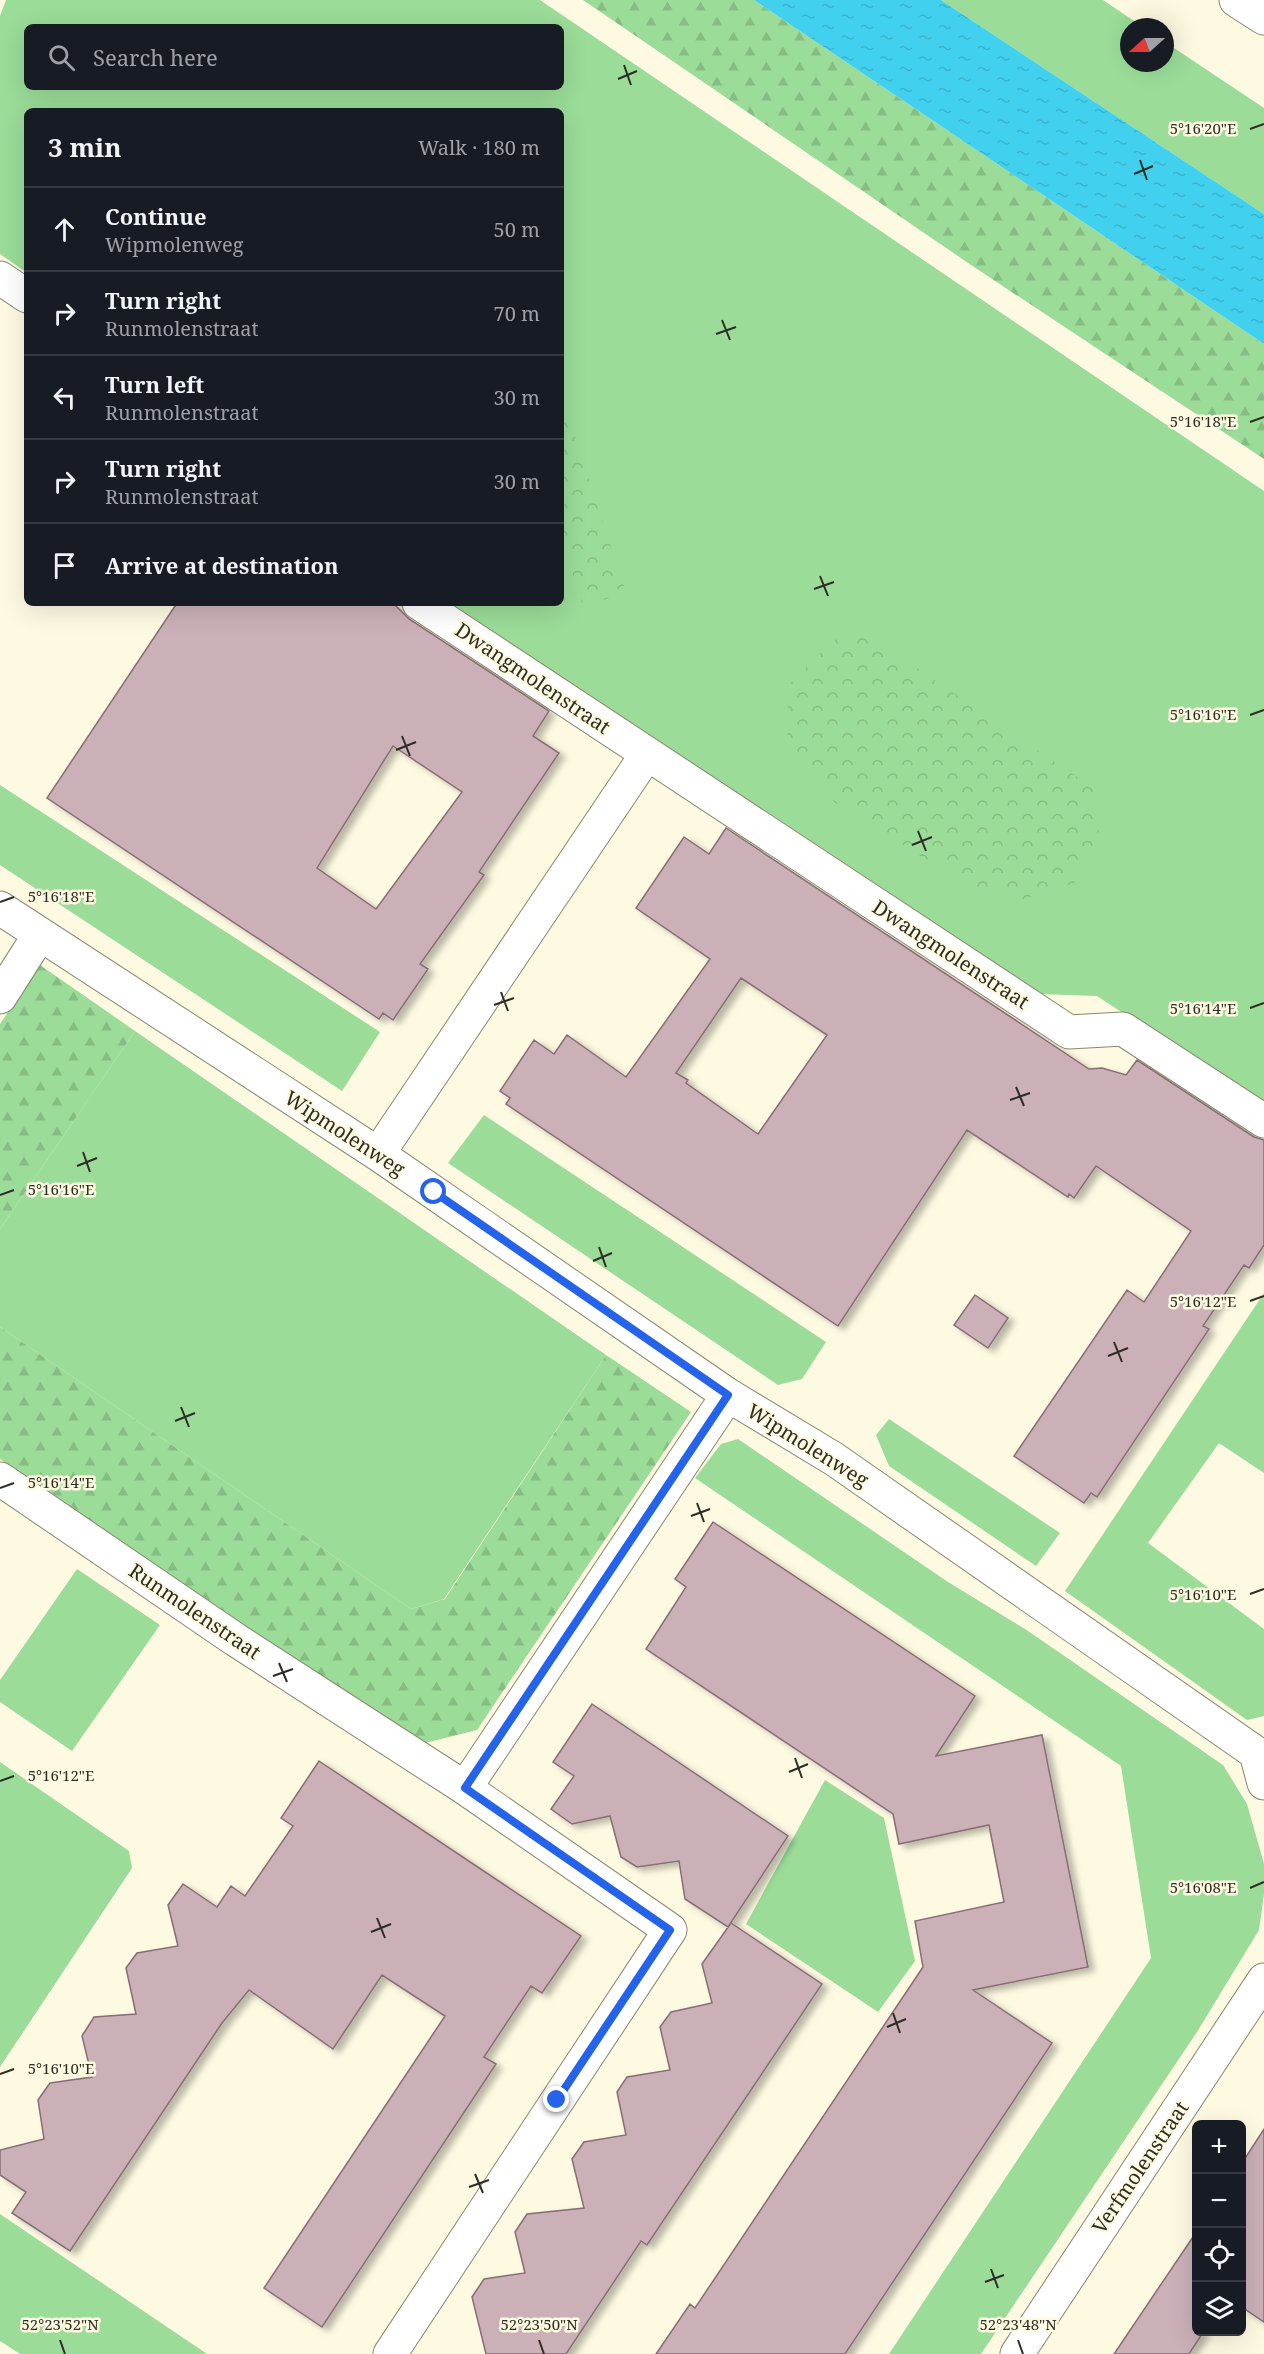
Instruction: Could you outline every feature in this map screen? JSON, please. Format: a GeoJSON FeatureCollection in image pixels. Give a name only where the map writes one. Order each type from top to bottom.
{"type":"FeatureCollection","features":[{"type":"Feature","properties":{"kind":"street"},"geometry":{"type":"LineString","coordinates":[[1236,0],[1264,18]]}},
{"type":"Feature","properties":{"kind":"street"},"geometry":{"type":"LineString","coordinates":[[0,278],[24,295]]}},
{"type":"Feature","properties":{"kind":"street","name":"Dwangmolenstraat"},"geometry":{"type":"LineString","coordinates":[[424,606],[1069,1032],[1124,1029],[1264,1121]]}},
{"type":"Feature","properties":{"kind":"street"},"geometry":{"type":"LineString","coordinates":[[378,1154],[647,754]]}},
{"type":"Feature","properties":{"kind":"street","name":"Wipmolenweg"},"geometry":{"type":"LineString","coordinates":[[0,908],[378,1154],[728,1395],[834,1459],[1261,1762]]}},
{"type":"Feature","properties":{"kind":"street"},"geometry":{"type":"LineString","coordinates":[[0,997],[40,934]]}},
{"type":"Feature","properties":{"kind":"street"},"geometry":{"type":"LineString","coordinates":[[465,1788],[728,1395]]}},
{"type":"Feature","properties":{"kind":"street","name":"Runmolenstraat"},"geometry":{"type":"LineString","coordinates":[[0,1479],[236,1640],[465,1788],[670,1930],[390,2354]]}},
{"type":"Feature","properties":{"kind":"street","name":"Verfmolenstraat"},"geometry":{"type":"LineString","coordinates":[[1017,2354],[1264,1980]]}},
{"type":"Feature","properties":{"kind":"green space"},"geometry":{"type":"Polygon","coordinates":[[[6,0],[540,0],[1264,491],[1264,1105],[1097,996],[1038,994],[452,606],[564,606],[564,108],[24,108],[24,271],[0,254],[0,16],[6,0]]]}},
{"type":"Feature","properties":{"kind":"green space"},"geometry":{"type":"Polygon","coordinates":[[[583,0],[754,0],[1264,344],[1264,459],[974,267],[583,0]]]}},
{"type":"Feature","properties":{"kind":"green space"},"geometry":{"type":"Polygon","coordinates":[[[941,0],[1103,0],[1130,18],[1120,18],[1120,72],[1174,72],[1174,48],[1264,108],[1264,214],[941,0]]]}},
{"type":"Feature","properties":{"kind":"green space"},"geometry":{"type":"Polygon","coordinates":[[[564,402],[626,593],[583,606],[564,546],[564,402]]]}},
{"type":"Feature","properties":{"kind":"green space"},"geometry":{"type":"Polygon","coordinates":[[[864,632],[1096,790],[1099,837],[1077,882],[1024,899],[976,891],[834,802],[787,749],[788,686],[834,640],[864,632]]]}},
{"type":"Feature","properties":{"kind":"green space"},"geometry":{"type":"Polygon","coordinates":[[[0,785],[380,1032],[342,1091],[0,865],[0,785]]]}},
{"type":"Feature","properties":{"kind":"green space"},"geometry":{"type":"Polygon","coordinates":[[[40,965],[135,1031],[0,1229],[0,1024],[40,965]]]}},
{"type":"Feature","properties":{"kind":"green space"},"geometry":{"type":"Polygon","coordinates":[[[135,1031],[606,1355],[444,1599],[411,1609],[0,1327],[0,1229],[135,1031]]]}},
{"type":"Feature","properties":{"kind":"green space"},"geometry":{"type":"Polygon","coordinates":[[[484,1115],[826,1342],[802,1379],[778,1385],[448,1163],[484,1115]]]}},
{"type":"Feature","properties":{"kind":"green space"},"geometry":{"type":"Polygon","coordinates":[[[1264,1293],[1264,1473],[1219,1443],[1148,1543],[1264,1629],[1264,1716],[1247,1720],[1065,1591],[1264,1293]]]}},
{"type":"Feature","properties":{"kind":"green space"},"geometry":{"type":"Polygon","coordinates":[[[0,1327],[411,1609],[445,1599],[606,1355],[691,1412],[477,1730],[417,1745],[0,1459],[0,1327]]]}},
{"type":"Feature","properties":{"kind":"green space"},"geometry":{"type":"Polygon","coordinates":[[[889,1419],[1060,1533],[1036,1566],[889,1466],[876,1435],[889,1419]]]}},
{"type":"Feature","properties":{"kind":"green space"},"geometry":{"type":"Polygon","coordinates":[[[738,1439],[948,1582],[1025,1629],[1223,1765],[1247,1804],[1264,1864],[1264,1894],[1259,1930],[1197,2032],[981,2354],[889,2354],[1151,1958],[1121,1766],[695,1478],[721,1444],[738,1439]]]}},
{"type":"Feature","properties":{"kind":"green space"},"geometry":{"type":"Polygon","coordinates":[[[77,1569],[160,1625],[72,1751],[0,1702],[0,1680],[77,1569]]]}},
{"type":"Feature","properties":{"kind":"green space"},"geometry":{"type":"Polygon","coordinates":[[[0,1762],[129,1851],[132,1868],[0,2067],[0,1762]]]}},
{"type":"Feature","properties":{"kind":"green space"},"geometry":{"type":"Polygon","coordinates":[[[825,1780],[884,1818],[915,1961],[878,2012],[746,1924],[825,1780]]]}},
{"type":"Feature","properties":{"kind":"green space"},"geometry":{"type":"Polygon","coordinates":[[[0,2214],[207,2354],[20,2354],[0,2341],[0,2214]]]}},
{"type":"Feature","properties":{"kind":"water"},"geometry":{"type":"Polygon","coordinates":[[[754,0],[941,0],[1264,214],[1264,344],[754,0]]]}},
{"type":"Feature","properties":{"kind":"building"},"geometry":{"type":"Polygon","coordinates":[[[175,606],[396,606],[409,619],[549,711],[533,736],[559,753],[479,872],[484,875],[420,964],[428,969],[393,1020],[383,1013],[379,1019],[47,798],[175,606]],[[393,746],[317,868],[376,909],[462,792],[393,746]]]}},
{"type":"Feature","properties":{"kind":"building"},"geometry":{"type":"Polygon","coordinates":[[[726,828],[1089,1069],[1102,1068],[1126,1075],[1137,1060],[1254,1137],[1264,1140],[1264,1245],[1249,1268],[1244,1265],[1203,1326],[1209,1329],[1097,1497],[1091,1493],[1084,1503],[1014,1456],[1127,1290],[1144,1302],[1191,1231],[1096,1166],[1074,1198],[1069,1194],[1068,1197],[967,1130],[838,1326],[506,1104],[510,1098],[500,1091],[534,1040],[554,1054],[567,1035],[626,1077],[710,959],[636,908],[684,837],[709,854],[726,828]],[[741,978],[676,1073],[688,1080],[686,1083],[758,1134],[827,1035],[741,978]]]}},
{"type":"Feature","properties":{"kind":"building"},"geometry":{"type":"Polygon","coordinates":[[[975,1295],[1008,1318],[988,1348],[954,1325],[975,1295]]]}},
{"type":"Feature","properties":{"kind":"building"},"geometry":{"type":"Polygon","coordinates":[[[713,1522],[975,1696],[936,1756],[1042,1735],[1088,1967],[973,1990],[1052,2043],[845,2354],[656,2354],[690,2304],[695,2308],[923,1967],[915,1921],[1004,1902],[989,1825],[899,1844],[893,1814],[646,1649],[686,1587],[675,1579],[713,1522]]]}},
{"type":"Feature","properties":{"kind":"building"},"geometry":{"type":"Polygon","coordinates":[[[592,1704],[788,1836],[728,1927],[685,1899],[679,1861],[637,1867],[621,1857],[610,1816],[572,1824],[551,1809],[574,1776],[553,1762],[592,1704]]]}},
{"type":"Feature","properties":{"kind":"building"},"geometry":{"type":"Polygon","coordinates":[[[319,1761],[581,1936],[542,1993],[531,1986],[484,2057],[496,2064],[322,2327],[264,2288],[445,2016],[382,1975],[333,2049],[249,1990],[222,2023],[70,2251],[12,2213],[26,2192],[0,2175],[0,2150],[44,2139],[38,2100],[50,2083],[92,2077],[82,2036],[94,2017],[136,2014],[126,1968],[137,1953],[178,1946],[168,1905],[183,1884],[217,1907],[231,1886],[245,1896],[293,1826],[281,1818],[319,1761]]]}},
{"type":"Feature","properties":{"kind":"building"},"geometry":{"type":"Polygon","coordinates":[[[731,1923],[822,1984],[647,2245],[641,2241],[566,2354],[486,2354],[472,2297],[484,2279],[525,2273],[515,2232],[527,2214],[584,2208],[572,2159],[584,2142],[626,2135],[617,2092],[627,2077],[670,2070],[660,2027],[671,2012],[712,2003],[702,1964],[731,1923]]]}},
{"type":"Feature","properties":{"kind":"building"},"geometry":{"type":"Polygon","coordinates":[[[1264,2129],[1264,2322],[1246,2310],[1246,2157],[1264,2129]]]}},
{"type":"Feature","properties":{"kind":"building"},"geometry":{"type":"Polygon","coordinates":[[[1192,2238],[1192,2336],[1201,2336],[1189,2354],[1114,2354],[1192,2238]]]}},
{"type":"Feature","properties":{"kind":"route"},"geometry":{"type":"LineString","coordinates":[[434,1192],[728,1395],[465,1788],[670,1930],[557,2100]]}}]}
